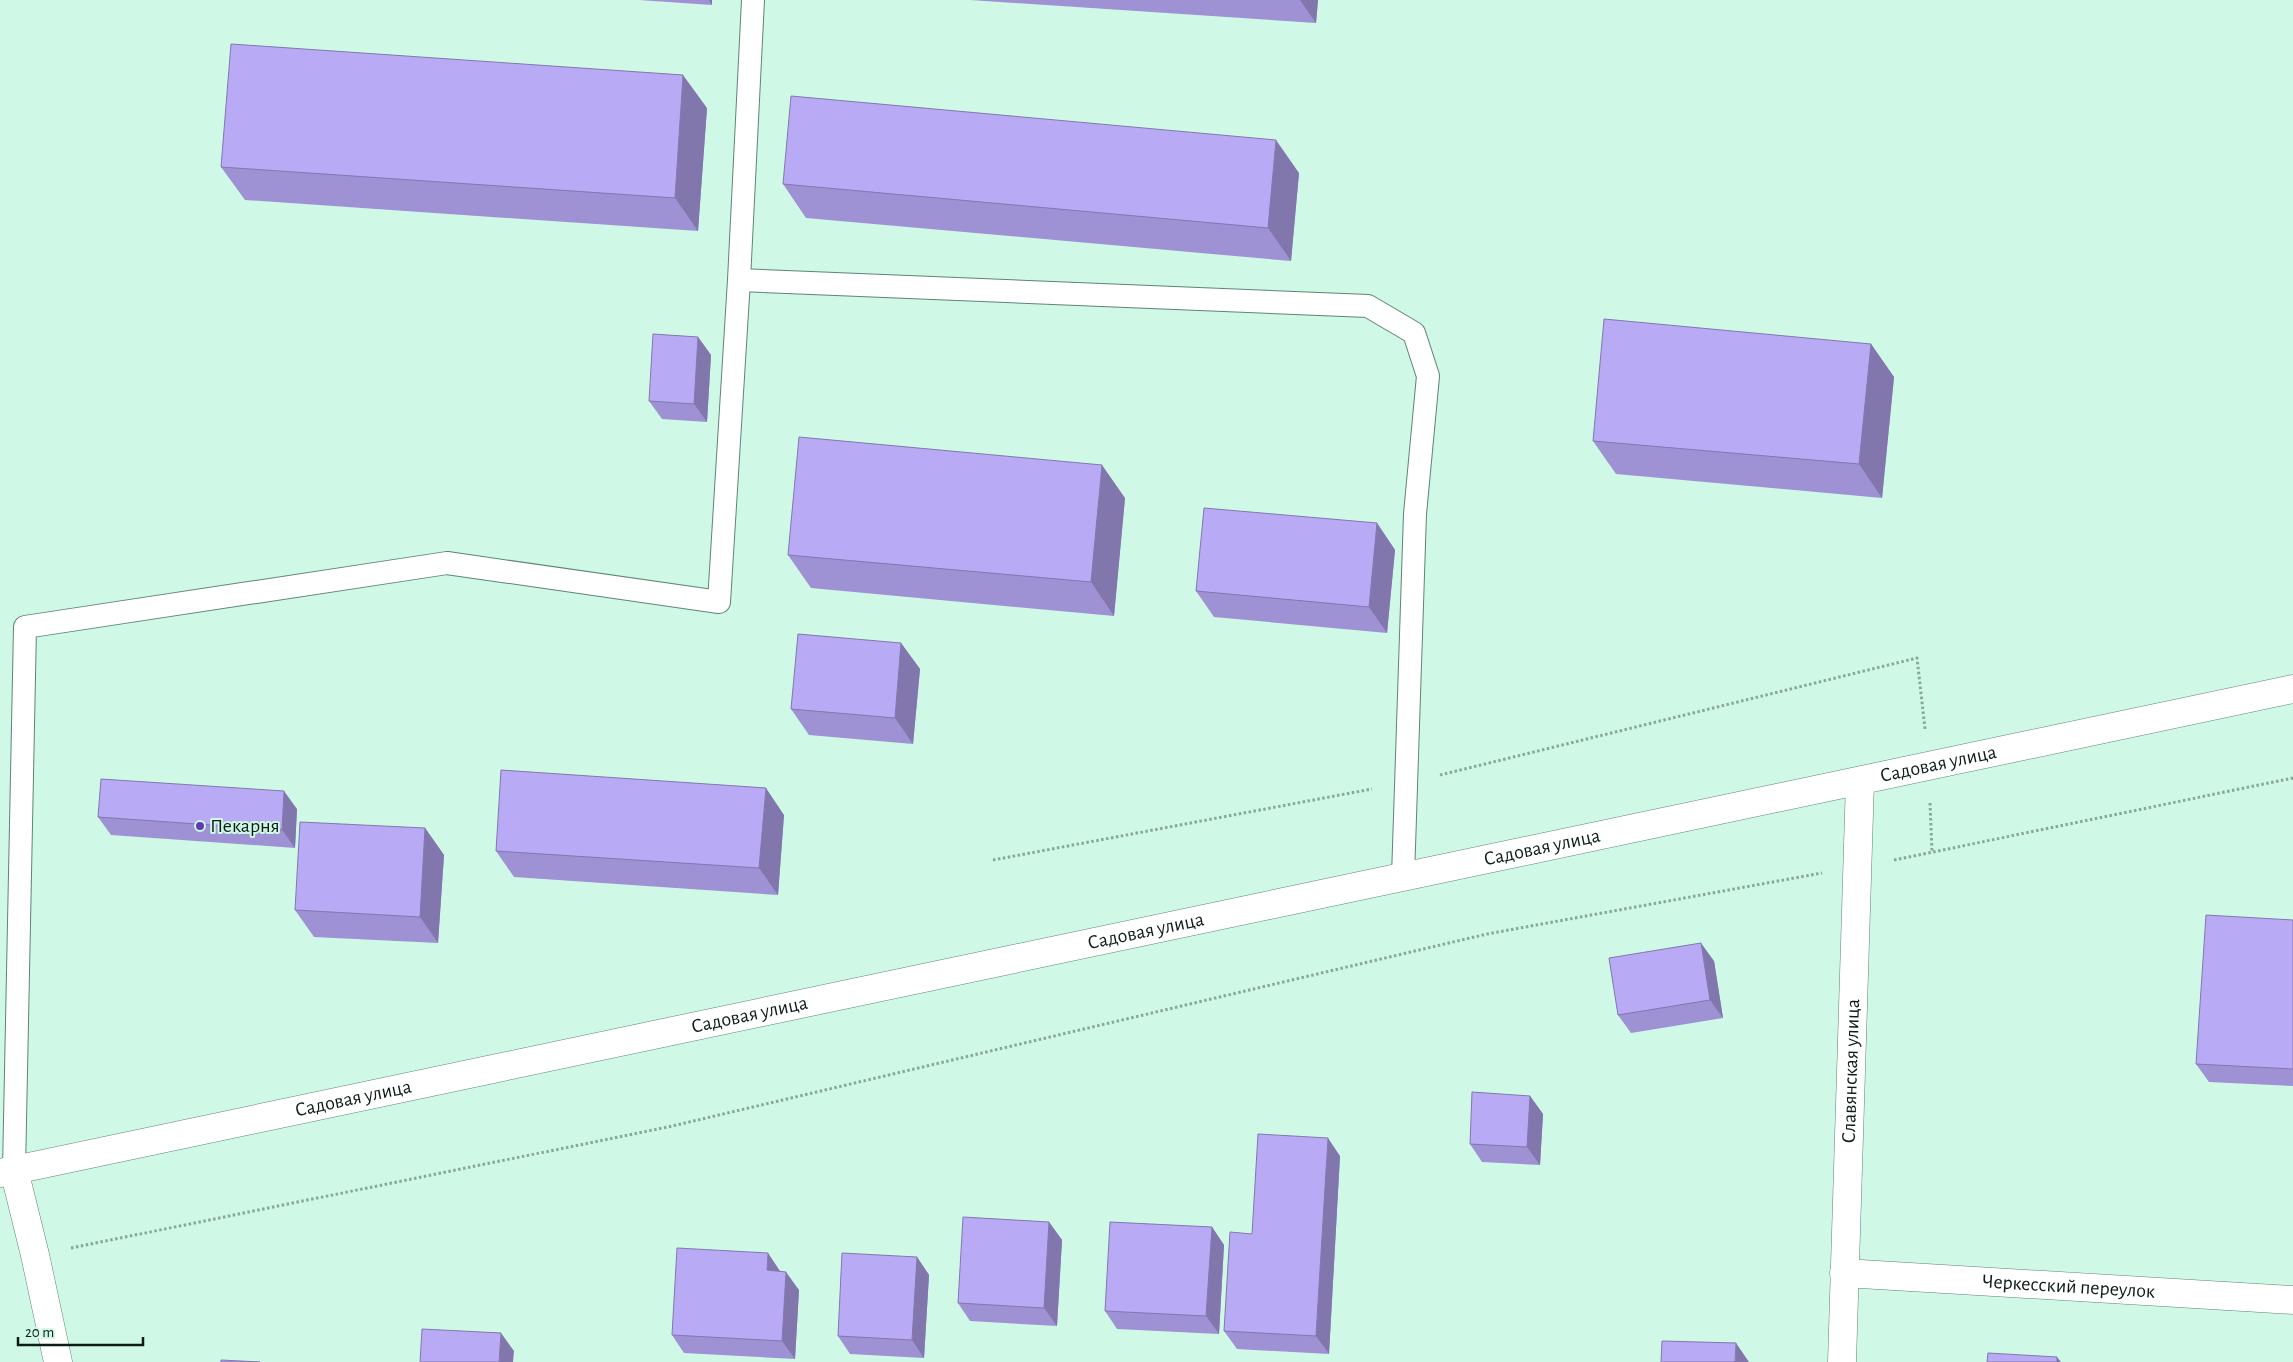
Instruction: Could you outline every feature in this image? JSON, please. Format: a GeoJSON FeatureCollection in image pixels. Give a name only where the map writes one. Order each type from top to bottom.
{"type":"FeatureCollection","features":[{"type":"Feature","properties":{"kind":"street","name":"Садовая улица"},"geometry":{"type":"LineString","coordinates":[[7,1171],[2293,689]]}},
{"type":"Feature","properties":{"kind":"street","name":"Славянская улица"},"geometry":{"type":"LineString","coordinates":[[1842,1362],[1860,781]]}},
{"type":"Feature","properties":{"kind":"street"},"geometry":{"type":"LineString","coordinates":[[7,1171],[35,1255],[58,1362]]}},
{"type":"Feature","properties":{"kind":"street","name":"Черкесский переулок"},"geometry":{"type":"LineString","coordinates":[[1844,1273],[2293,1300]]}},
{"type":"Feature","properties":{"kind":"lane"},"geometry":{"type":"LineString","coordinates":[[7,1171],[25,627],[447,563],[719,602],[739,280],[753,0]]}},
{"type":"Feature","properties":{"kind":"lane"},"geometry":{"type":"LineString","coordinates":[[739,280],[1368,306],[1414,333],[1428,376],[1414,514],[1403,877]]}},
{"type":"Feature","properties":{"kind":"path"},"geometry":{"type":"LineString","coordinates":[[993,860],[1406,783],[1918,658],[1929,766],[1932,852]]}},
{"type":"Feature","properties":{"kind":"path"},"geometry":{"type":"LineString","coordinates":[[35,1255],[668,1127],[1487,934],[1858,867],[2293,778]]}},
{"type":"Feature","properties":{"kind":"building"},"geometry":{"type":"Polygon","coordinates":[[[231,44],[683,75],[675,198],[221,167],[231,44]]]}},
{"type":"Feature","properties":{"kind":"building"},"geometry":{"type":"Polygon","coordinates":[[[791,96],[1276,140],[1268,228],[783,184],[791,96]]]}},
{"type":"Feature","properties":{"kind":"building"},"geometry":{"type":"Polygon","coordinates":[[[1604,319],[1871,344],[1859,464],[1593,441],[1604,319]]]}},
{"type":"Feature","properties":{"kind":"building"},"geometry":{"type":"Polygon","coordinates":[[[653,334],[698,337],[694,404],[649,401],[653,334]]]}},
{"type":"Feature","properties":{"kind":"building"},"geometry":{"type":"Polygon","coordinates":[[[799,437],[1102,465],[1091,582],[788,555],[799,437]]]}},
{"type":"Feature","properties":{"kind":"building"},"geometry":{"type":"Polygon","coordinates":[[[1204,508],[1377,523],[1369,607],[1196,591],[1204,508]]]}},
{"type":"Feature","properties":{"kind":"building"},"geometry":{"type":"Polygon","coordinates":[[[798,634],[901,643],[895,718],[791,709],[798,634]]]}},
{"type":"Feature","properties":{"kind":"building"},"geometry":{"type":"Polygon","coordinates":[[[501,770],[766,788],[759,868],[496,851],[501,770]]]}},
{"type":"Feature","properties":{"kind":"building"},"geometry":{"type":"Polygon","coordinates":[[[101,779],[284,791],[282,830],[98,817],[101,779]]]}},
{"type":"Feature","properties":{"kind":"building"},"geometry":{"type":"Polygon","coordinates":[[[300,822],[425,828],[420,917],[295,910],[300,822]]]}},
{"type":"Feature","properties":{"kind":"building"},"geometry":{"type":"Polygon","coordinates":[[[2206,915],[2293,920],[2293,1069],[2196,1064],[2206,915]]]}},
{"type":"Feature","properties":{"kind":"building"},"geometry":{"type":"Polygon","coordinates":[[[1701,943],[1710,1000],[1618,1015],[1609,958],[1701,943]]]}},
{"type":"Feature","properties":{"kind":"building"},"geometry":{"type":"Polygon","coordinates":[[[1472,1092],[1530,1096],[1527,1147],[1470,1144],[1472,1092]]]}},
{"type":"Feature","properties":{"kind":"building"},"geometry":{"type":"Polygon","coordinates":[[[1258,1134],[1328,1138],[1316,1336],[1224,1331],[1230,1232],[1252,1234],[1258,1134]]]}},
{"type":"Feature","properties":{"kind":"building"},"geometry":{"type":"Polygon","coordinates":[[[963,1217],[1049,1222],[1044,1308],[958,1303],[963,1217]]]}},
{"type":"Feature","properties":{"kind":"building"},"geometry":{"type":"Polygon","coordinates":[[[1110,1222],[1212,1227],[1206,1316],[1105,1311],[1110,1222]]]}},
{"type":"Feature","properties":{"kind":"building"},"geometry":{"type":"Polygon","coordinates":[[[677,1248],[768,1253],[767,1270],[786,1272],[782,1341],[672,1335],[677,1248]]]}},
{"type":"Feature","properties":{"kind":"building"},"geometry":{"type":"Polygon","coordinates":[[[842,1253],[917,1257],[912,1340],[838,1336],[842,1253]]]}},
{"type":"Feature","properties":{"kind":"building"},"geometry":{"type":"Polygon","coordinates":[[[422,1329],[501,1333],[499,1362],[420,1362],[422,1329]]]}},
{"type":"Feature","properties":{"kind":"building"},"geometry":{"type":"Polygon","coordinates":[[[1662,1341],[1736,1343],[1735,1362],[1661,1362],[1662,1341]]]}},
{"type":"Feature","properties":{"kind":"building"},"geometry":{"type":"Polygon","coordinates":[[[1988,1353],[2057,1357],[2057,1362],[1987,1362],[1988,1353]]]}},
{"type":"Feature","properties":{"kind":"building"},"geometry":{"type":"Polygon","coordinates":[[[221,1360],[260,1362],[221,1362],[221,1360]]]}},
{"type":"Feature","properties":{"kind":"place","name":"Пекарня"},"geometry":{"type":"Point","coordinates":[200,826]}}]}
